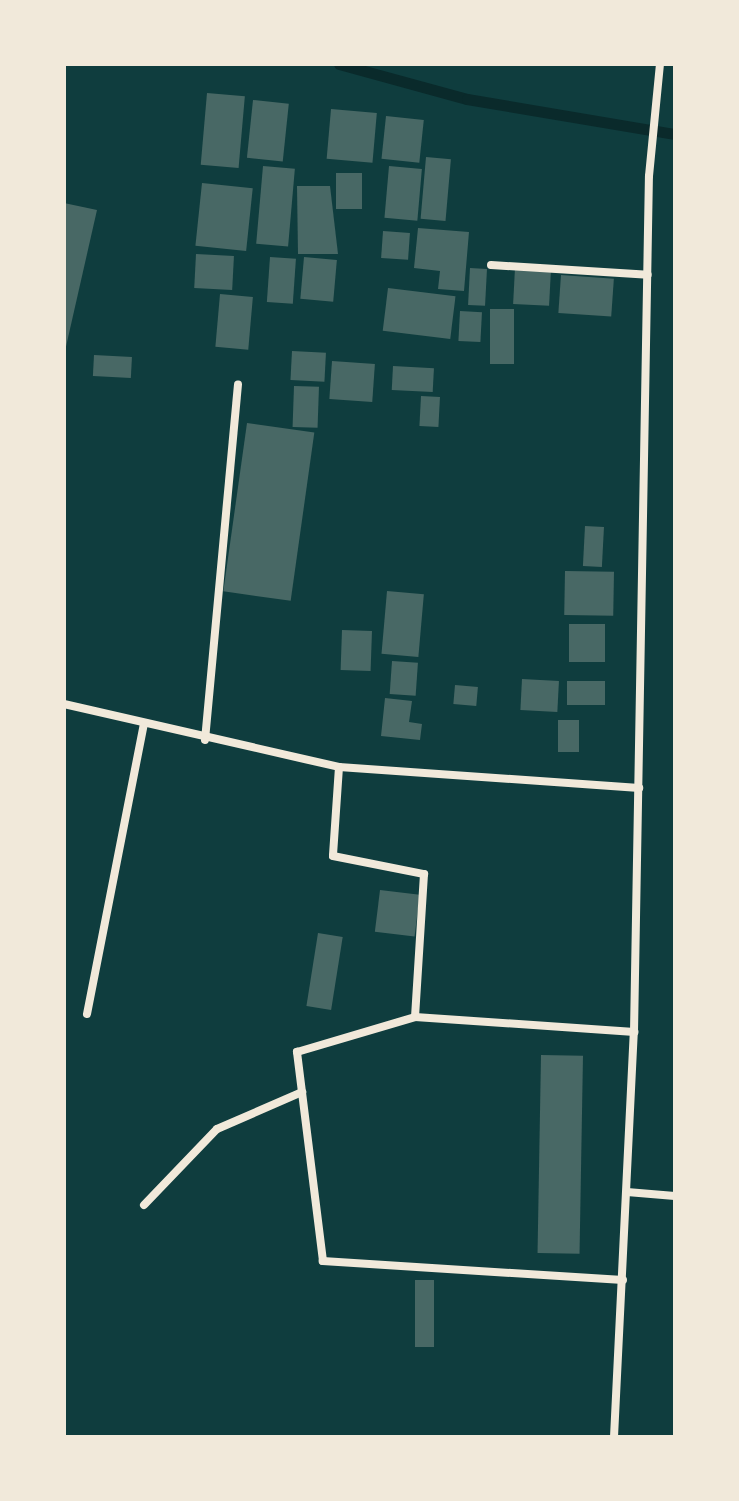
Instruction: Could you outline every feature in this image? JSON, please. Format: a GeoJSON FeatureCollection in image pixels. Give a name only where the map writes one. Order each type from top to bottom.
{"type":"FeatureCollection","features":[{"type":"Feature","properties":{"kind":"street"},"geometry":{"type":"LineString","coordinates":[[614,1437],[634,1032],[649,176],[653,98],[660,64]]}},
{"type":"Feature","properties":{"kind":"street"},"geometry":{"type":"LineString","coordinates":[[491,265],[648,275]]}},
{"type":"Feature","properties":{"kind":"street"},"geometry":{"type":"LineString","coordinates":[[205,740],[238,385]]}},
{"type":"Feature","properties":{"kind":"street"},"geometry":{"type":"LineString","coordinates":[[64,704],[205,740],[339,767],[639,788]]}},
{"type":"Feature","properties":{"kind":"street"},"geometry":{"type":"LineString","coordinates":[[87,1014],[144,724]]}},
{"type":"Feature","properties":{"kind":"street"},"geometry":{"type":"LineString","coordinates":[[339,767],[333,856],[424,874],[415,1017]]}},
{"type":"Feature","properties":{"kind":"street"},"geometry":{"type":"LineString","coordinates":[[623,1280],[323,1261],[297,1052],[415,1017],[634,1032]]}},
{"type":"Feature","properties":{"kind":"street"},"geometry":{"type":"LineString","coordinates":[[144,1205],[217,1129],[302,1092]]}},
{"type":"Feature","properties":{"kind":"street"},"geometry":{"type":"LineString","coordinates":[[627,1192],[675,1196]]}},
{"type":"Feature","properties":{"kind":"building"},"geometry":{"type":"Polygon","coordinates":[[[207,93],[245,96],[239,168],[201,165],[207,93]]]}},
{"type":"Feature","properties":{"kind":"building"},"geometry":{"type":"Polygon","coordinates":[[[253,100],[289,104],[283,161],[247,158],[253,100]]]}},
{"type":"Feature","properties":{"kind":"building"},"geometry":{"type":"Polygon","coordinates":[[[331,109],[377,113],[372,163],[327,159],[331,109]]]}},
{"type":"Feature","properties":{"kind":"building"},"geometry":{"type":"Polygon","coordinates":[[[386,116],[424,120],[419,163],[382,159],[386,116]]]}},
{"type":"Feature","properties":{"kind":"building"},"geometry":{"type":"Polygon","coordinates":[[[426,157],[451,159],[446,221],[421,219],[426,157]]]}},
{"type":"Feature","properties":{"kind":"building"},"geometry":{"type":"Polygon","coordinates":[[[263,166],[295,169],[288,246],[256,244],[263,166]]]}},
{"type":"Feature","properties":{"kind":"building"},"geometry":{"type":"Polygon","coordinates":[[[389,166],[422,169],[417,221],[384,218],[389,166]]]}},
{"type":"Feature","properties":{"kind":"building"},"geometry":{"type":"Polygon","coordinates":[[[336,173],[362,173],[362,209],[336,209],[336,173]]]}},
{"type":"Feature","properties":{"kind":"building"},"geometry":{"type":"Polygon","coordinates":[[[202,183],[253,188],[246,251],[195,246],[202,183]]]}},
{"type":"Feature","properties":{"kind":"building"},"geometry":{"type":"Polygon","coordinates":[[[297,186],[330,186],[338,254],[298,254],[297,186]]]}},
{"type":"Feature","properties":{"kind":"building"},"geometry":{"type":"Polygon","coordinates":[[[64,203],[97,210],[65,351],[64,351],[64,203]]]}},
{"type":"Feature","properties":{"kind":"building"},"geometry":{"type":"Polygon","coordinates":[[[418,228],[469,232],[464,291],[438,289],[440,271],[414,268],[418,228]]]}},
{"type":"Feature","properties":{"kind":"building"},"geometry":{"type":"Polygon","coordinates":[[[383,231],[410,233],[408,260],[381,258],[383,231]]]}},
{"type":"Feature","properties":{"kind":"building"},"geometry":{"type":"Polygon","coordinates":[[[196,254],[234,256],[232,290],[194,288],[196,254]]]}},
{"type":"Feature","properties":{"kind":"building"},"geometry":{"type":"Polygon","coordinates":[[[270,257],[296,259],[293,304],[267,302],[270,257]]]}},
{"type":"Feature","properties":{"kind":"building"},"geometry":{"type":"Polygon","coordinates":[[[304,257],[337,260],[333,302],[300,299],[304,257]]]}},
{"type":"Feature","properties":{"kind":"building"},"geometry":{"type":"Polygon","coordinates":[[[470,268],[487,269],[485,306],[468,305],[470,268]]]}},
{"type":"Feature","properties":{"kind":"building"},"geometry":{"type":"Polygon","coordinates":[[[515,268],[551,270],[549,306],[513,304],[515,268]]]}},
{"type":"Feature","properties":{"kind":"building"},"geometry":{"type":"Polygon","coordinates":[[[561,275],[614,279],[611,317],[558,313],[561,275]]]}},
{"type":"Feature","properties":{"kind":"building"},"geometry":{"type":"Polygon","coordinates":[[[388,288],[455,296],[450,339],[383,331],[388,288]]]}},
{"type":"Feature","properties":{"kind":"building"},"geometry":{"type":"Polygon","coordinates":[[[220,294],[253,297],[248,350],[215,347],[220,294]]]}},
{"type":"Feature","properties":{"kind":"building"},"geometry":{"type":"Polygon","coordinates":[[[490,309],[514,309],[514,364],[490,364],[490,309]]]}},
{"type":"Feature","properties":{"kind":"building"},"geometry":{"type":"Polygon","coordinates":[[[460,311],[482,312],[480,342],[458,341],[460,311]]]}},
{"type":"Feature","properties":{"kind":"building"},"geometry":{"type":"Polygon","coordinates":[[[292,351],[326,353],[324,382],[290,380],[292,351]]]}},
{"type":"Feature","properties":{"kind":"building"},"geometry":{"type":"Polygon","coordinates":[[[94,355],[132,357],[131,378],[93,376],[94,355]]]}},
{"type":"Feature","properties":{"kind":"building"},"geometry":{"type":"Polygon","coordinates":[[[332,361],[375,364],[372,402],[329,399],[332,361]]]}},
{"type":"Feature","properties":{"kind":"building"},"geometry":{"type":"Polygon","coordinates":[[[393,366],[434,368],[433,392],[392,390],[393,366]]]}},
{"type":"Feature","properties":{"kind":"building"},"geometry":{"type":"Polygon","coordinates":[[[294,386],[319,387],[318,428],[293,427],[294,386]]]}},
{"type":"Feature","properties":{"kind":"building"},"geometry":{"type":"Polygon","coordinates":[[[421,396],[440,397],[438,427],[419,426],[421,396]]]}},
{"type":"Feature","properties":{"kind":"building"},"geometry":{"type":"Polygon","coordinates":[[[247,423],[314,432],[291,601],[223,591],[247,423]]]}},
{"type":"Feature","properties":{"kind":"building"},"geometry":{"type":"Polygon","coordinates":[[[585,526],[604,527],[602,567],[583,566],[585,526]]]}},
{"type":"Feature","properties":{"kind":"building"},"geometry":{"type":"Polygon","coordinates":[[[565,571],[614,572],[613,616],[564,615],[565,571]]]}},
{"type":"Feature","properties":{"kind":"building"},"geometry":{"type":"Polygon","coordinates":[[[387,591],[424,594],[418,657],[382,654],[387,591]]]}},
{"type":"Feature","properties":{"kind":"building"},"geometry":{"type":"Polygon","coordinates":[[[569,624],[605,624],[605,662],[569,662],[569,624]]]}},
{"type":"Feature","properties":{"kind":"building"},"geometry":{"type":"Polygon","coordinates":[[[342,630],[372,631],[371,671],[341,670],[342,630]]]}},
{"type":"Feature","properties":{"kind":"building"},"geometry":{"type":"Polygon","coordinates":[[[392,661],[418,663],[416,696],[390,694],[392,661]]]}},
{"type":"Feature","properties":{"kind":"building"},"geometry":{"type":"Polygon","coordinates":[[[522,679],[559,681],[557,712],[520,710],[522,679]]]}},
{"type":"Feature","properties":{"kind":"building"},"geometry":{"type":"Polygon","coordinates":[[[567,681],[605,681],[605,705],[567,705],[567,681]]]}},
{"type":"Feature","properties":{"kind":"building"},"geometry":{"type":"Polygon","coordinates":[[[455,685],[478,687],[476,706],[453,704],[455,685]]]}},
{"type":"Feature","properties":{"kind":"building"},"geometry":{"type":"Polygon","coordinates":[[[385,698],[412,701],[409,722],[422,724],[420,740],[381,736],[385,698]]]}},
{"type":"Feature","properties":{"kind":"building"},"geometry":{"type":"Polygon","coordinates":[[[558,720],[579,720],[579,752],[558,752],[558,720]]]}},
{"type":"Feature","properties":{"kind":"building"},"geometry":{"type":"Polygon","coordinates":[[[380,890],[420,895],[415,937],[375,932],[380,890]]]}},
{"type":"Feature","properties":{"kind":"building"},"geometry":{"type":"Polygon","coordinates":[[[318,933],[343,937],[331,1010],[306,1006],[318,933]]]}},
{"type":"Feature","properties":{"kind":"building"},"geometry":{"type":"Polygon","coordinates":[[[541,1055],[583,1056],[580,1254],[538,1253],[541,1055]]]}},
{"type":"Feature","properties":{"kind":"building"},"geometry":{"type":"Polygon","coordinates":[[[415,1280],[434,1280],[434,1347],[415,1347],[415,1280]]]}},
{"type":"Feature","properties":{"kind":"waterway"},"geometry":{"type":"LineString","coordinates":[[339,64],[467,99],[675,134]]}}]}
